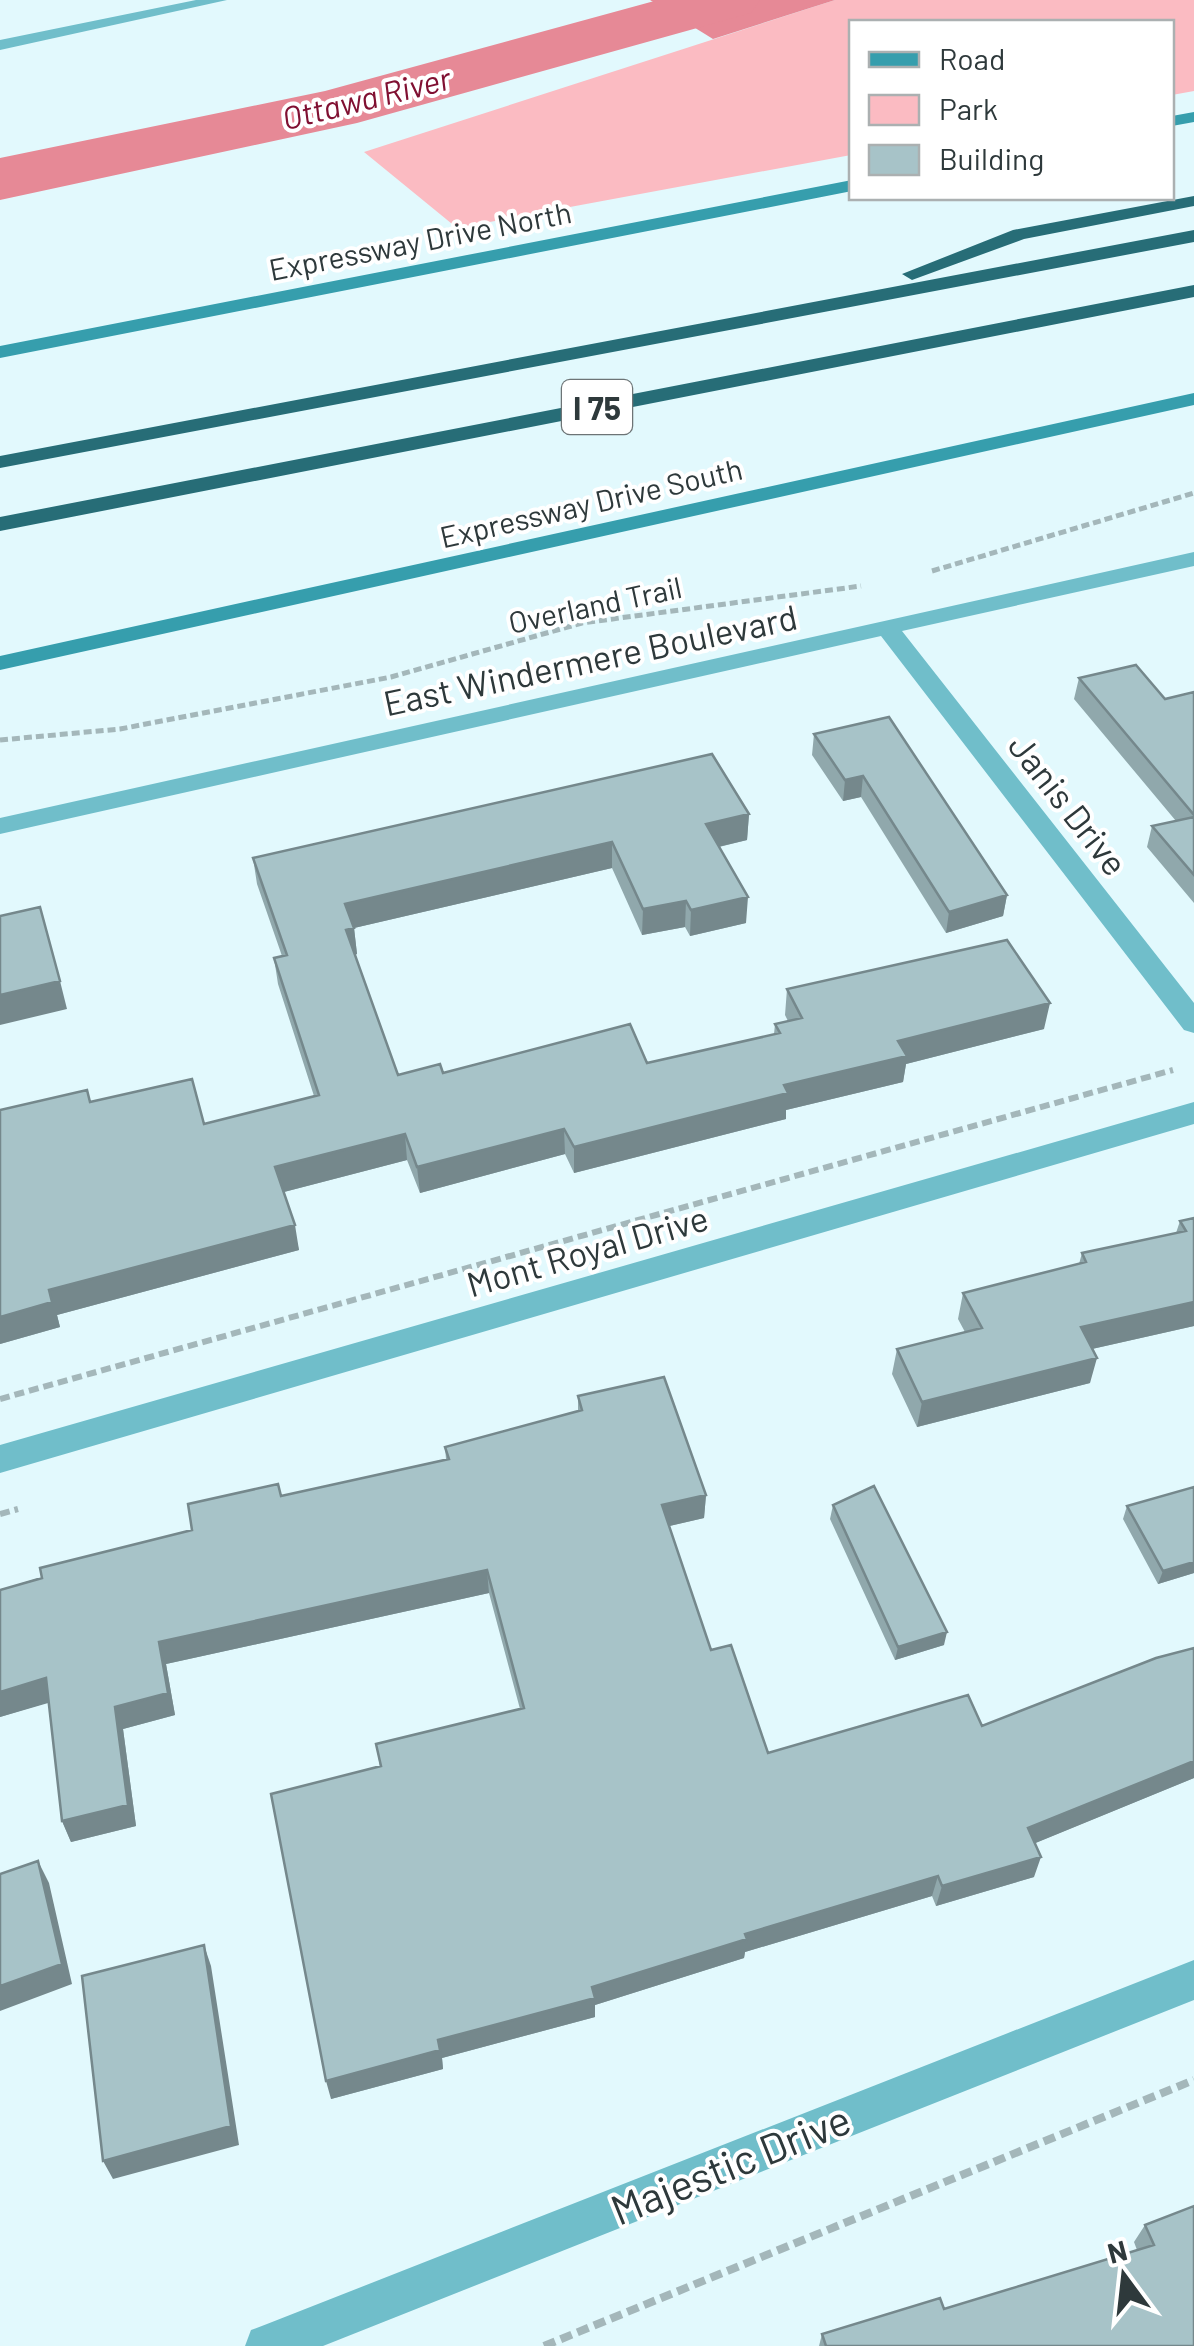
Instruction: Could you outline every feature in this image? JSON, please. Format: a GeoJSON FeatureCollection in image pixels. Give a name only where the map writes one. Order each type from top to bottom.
{"type":"FeatureCollection","features":[{"type":"Feature","properties":{"kind":"highway"},"geometry":{"type":"LineString","coordinates":[[838,302],[1020,234],[1194,201]]}},
{"type":"Feature","properties":{"kind":"highway","name":"I 75"},"geometry":{"type":"LineString","coordinates":[[0,462],[1194,236]]}},
{"type":"Feature","properties":{"kind":"highway","name":"I 75"},"geometry":{"type":"LineString","coordinates":[[0,524],[1194,292]]}},
{"type":"Feature","properties":{"kind":"street"},"geometry":{"type":"LineString","coordinates":[[0,45],[220,0]]}},
{"type":"Feature","properties":{"kind":"street","name":"Expressway Drive North"},"geometry":{"type":"LineString","coordinates":[[0,352],[849,186]]}},
{"type":"Feature","properties":{"kind":"street","name":"Expressway Drive South"},"geometry":{"type":"LineString","coordinates":[[0,663],[1194,398]]}},
{"type":"Feature","properties":{"kind":"street","name":"East Windermere Boulevard"},"geometry":{"type":"LineString","coordinates":[[0,826],[1194,559]]}},
{"type":"Feature","properties":{"kind":"street","name":"Janis Drive"},"geometry":{"type":"LineString","coordinates":[[888,629],[1194,1023]]}},
{"type":"Feature","properties":{"kind":"street","name":"Mont Royal Drive"},"geometry":{"type":"LineString","coordinates":[[0,1459],[1194,1113]]}},
{"type":"Feature","properties":{"kind":"street","name":"Majestic Drive"},"geometry":{"type":"LineString","coordinates":[[267,2346],[1194,1980]]}},
{"type":"Feature","properties":{"kind":"path"},"geometry":{"type":"LineString","coordinates":[[918,574],[1194,493]]}},
{"type":"Feature","properties":{"kind":"path","name":"Overland Trail"},"geometry":{"type":"LineString","coordinates":[[0,740],[120,729],[391,677],[582,624],[869,585]]}},
{"type":"Feature","properties":{"kind":"path"},"geometry":{"type":"LineString","coordinates":[[0,1399],[1168,1068],[1186,1073]]}},
{"type":"Feature","properties":{"kind":"path"},"geometry":{"type":"LineString","coordinates":[[544,2346],[1194,2080]]}},
{"type":"Feature","properties":{"kind":"green space"},"geometry":{"type":"Polygon","coordinates":[[[835,0],[1194,0],[1194,91],[1174,95],[1174,20],[849,20],[849,155],[457,228],[364,152],[835,0]]]}},
{"type":"Feature","properties":{"kind":"shaded area"},"geometry":{"type":"Polygon","coordinates":[[[650,0],[835,0],[713,39],[650,0]]]}},
{"type":"Feature","properties":{"kind":"building"},"geometry":{"type":"Polygon","coordinates":[[[1136,665],[1165,699],[1194,692],[1194,815],[1079,678],[1136,665]]]}},
{"type":"Feature","properties":{"kind":"building"},"geometry":{"type":"Polygon","coordinates":[[[889,717],[1007,895],[949,912],[863,776],[845,780],[814,734],[889,717]]]}},
{"type":"Feature","properties":{"kind":"building"},"geometry":{"type":"Polygon","coordinates":[[[712,754],[749,814],[706,824],[748,897],[691,910],[686,901],[643,909],[612,842],[345,904],[354,928],[346,930],[398,1075],[440,1064],[443,1073],[630,1024],[647,1063],[780,1033],[775,1024],[802,1018],[787,989],[1007,940],[1050,1003],[898,1041],[907,1056],[784,1085],[788,1093],[574,1147],[564,1129],[417,1167],[405,1134],[275,1167],[295,1225],[49,1290],[52,1302],[0,1317],[0,1110],[87,1090],[90,1102],[192,1079],[204,1124],[319,1095],[274,958],[287,955],[253,858],[712,754]]]}},
{"type":"Feature","properties":{"kind":"building"},"geometry":{"type":"Polygon","coordinates":[[[1194,817],[1194,875],[1152,826],[1194,817]]]}},
{"type":"Feature","properties":{"kind":"building"},"geometry":{"type":"Polygon","coordinates":[[[40,907],[60,981],[0,995],[0,916],[40,907]]]}},
{"type":"Feature","properties":{"kind":"building"},"geometry":{"type":"Polygon","coordinates":[[[1194,1218],[1194,1302],[1081,1327],[1097,1358],[922,1402],[897,1349],[982,1328],[963,1293],[1086,1262],[1082,1253],[1186,1231],[1180,1221],[1194,1218]]]}},
{"type":"Feature","properties":{"kind":"building"},"geometry":{"type":"Polygon","coordinates":[[[664,1377],[706,1495],[662,1505],[711,1650],[731,1645],[768,1753],[968,1695],[982,1726],[1156,1658],[1194,1648],[1194,1761],[1028,1828],[1041,1857],[942,1886],[938,1876],[745,1934],[747,1939],[592,1987],[595,1998],[438,2040],[440,2050],[326,2081],[271,1794],[381,1766],[376,1744],[524,1708],[487,1570],[159,1642],[168,1693],[115,1707],[128,1805],[62,1821],[46,1678],[0,1692],[0,1590],[42,1578],[40,1568],[192,1530],[188,1504],[278,1484],[281,1496],[449,1459],[445,1447],[582,1410],[578,1396],[664,1377]]]}},
{"type":"Feature","properties":{"kind":"building"},"geometry":{"type":"Polygon","coordinates":[[[874,1486],[947,1632],[898,1647],[833,1505],[874,1486]]]}},
{"type":"Feature","properties":{"kind":"building"},"geometry":{"type":"Polygon","coordinates":[[[1194,1487],[1194,1562],[1163,1571],[1127,1506],[1194,1487]]]}},
{"type":"Feature","properties":{"kind":"building"},"geometry":{"type":"Polygon","coordinates":[[[38,1861],[62,1964],[0,1986],[0,1874],[38,1861]]]}},
{"type":"Feature","properties":{"kind":"building"},"geometry":{"type":"Polygon","coordinates":[[[204,1945],[231,2126],[103,2161],[82,1976],[204,1945]]]}},
{"type":"Feature","properties":{"kind":"building"},"geometry":{"type":"Polygon","coordinates":[[[1194,2206],[1194,2346],[826,2346],[822,2334],[940,2298],[944,2309],[1154,2245],[1145,2225],[1194,2206]]]}},
{"type":"Feature","properties":{"kind":"waterway","name":"Ottawa River"},"geometry":{"type":"LineString","coordinates":[[0,179],[333,109],[729,0]]}}]}
